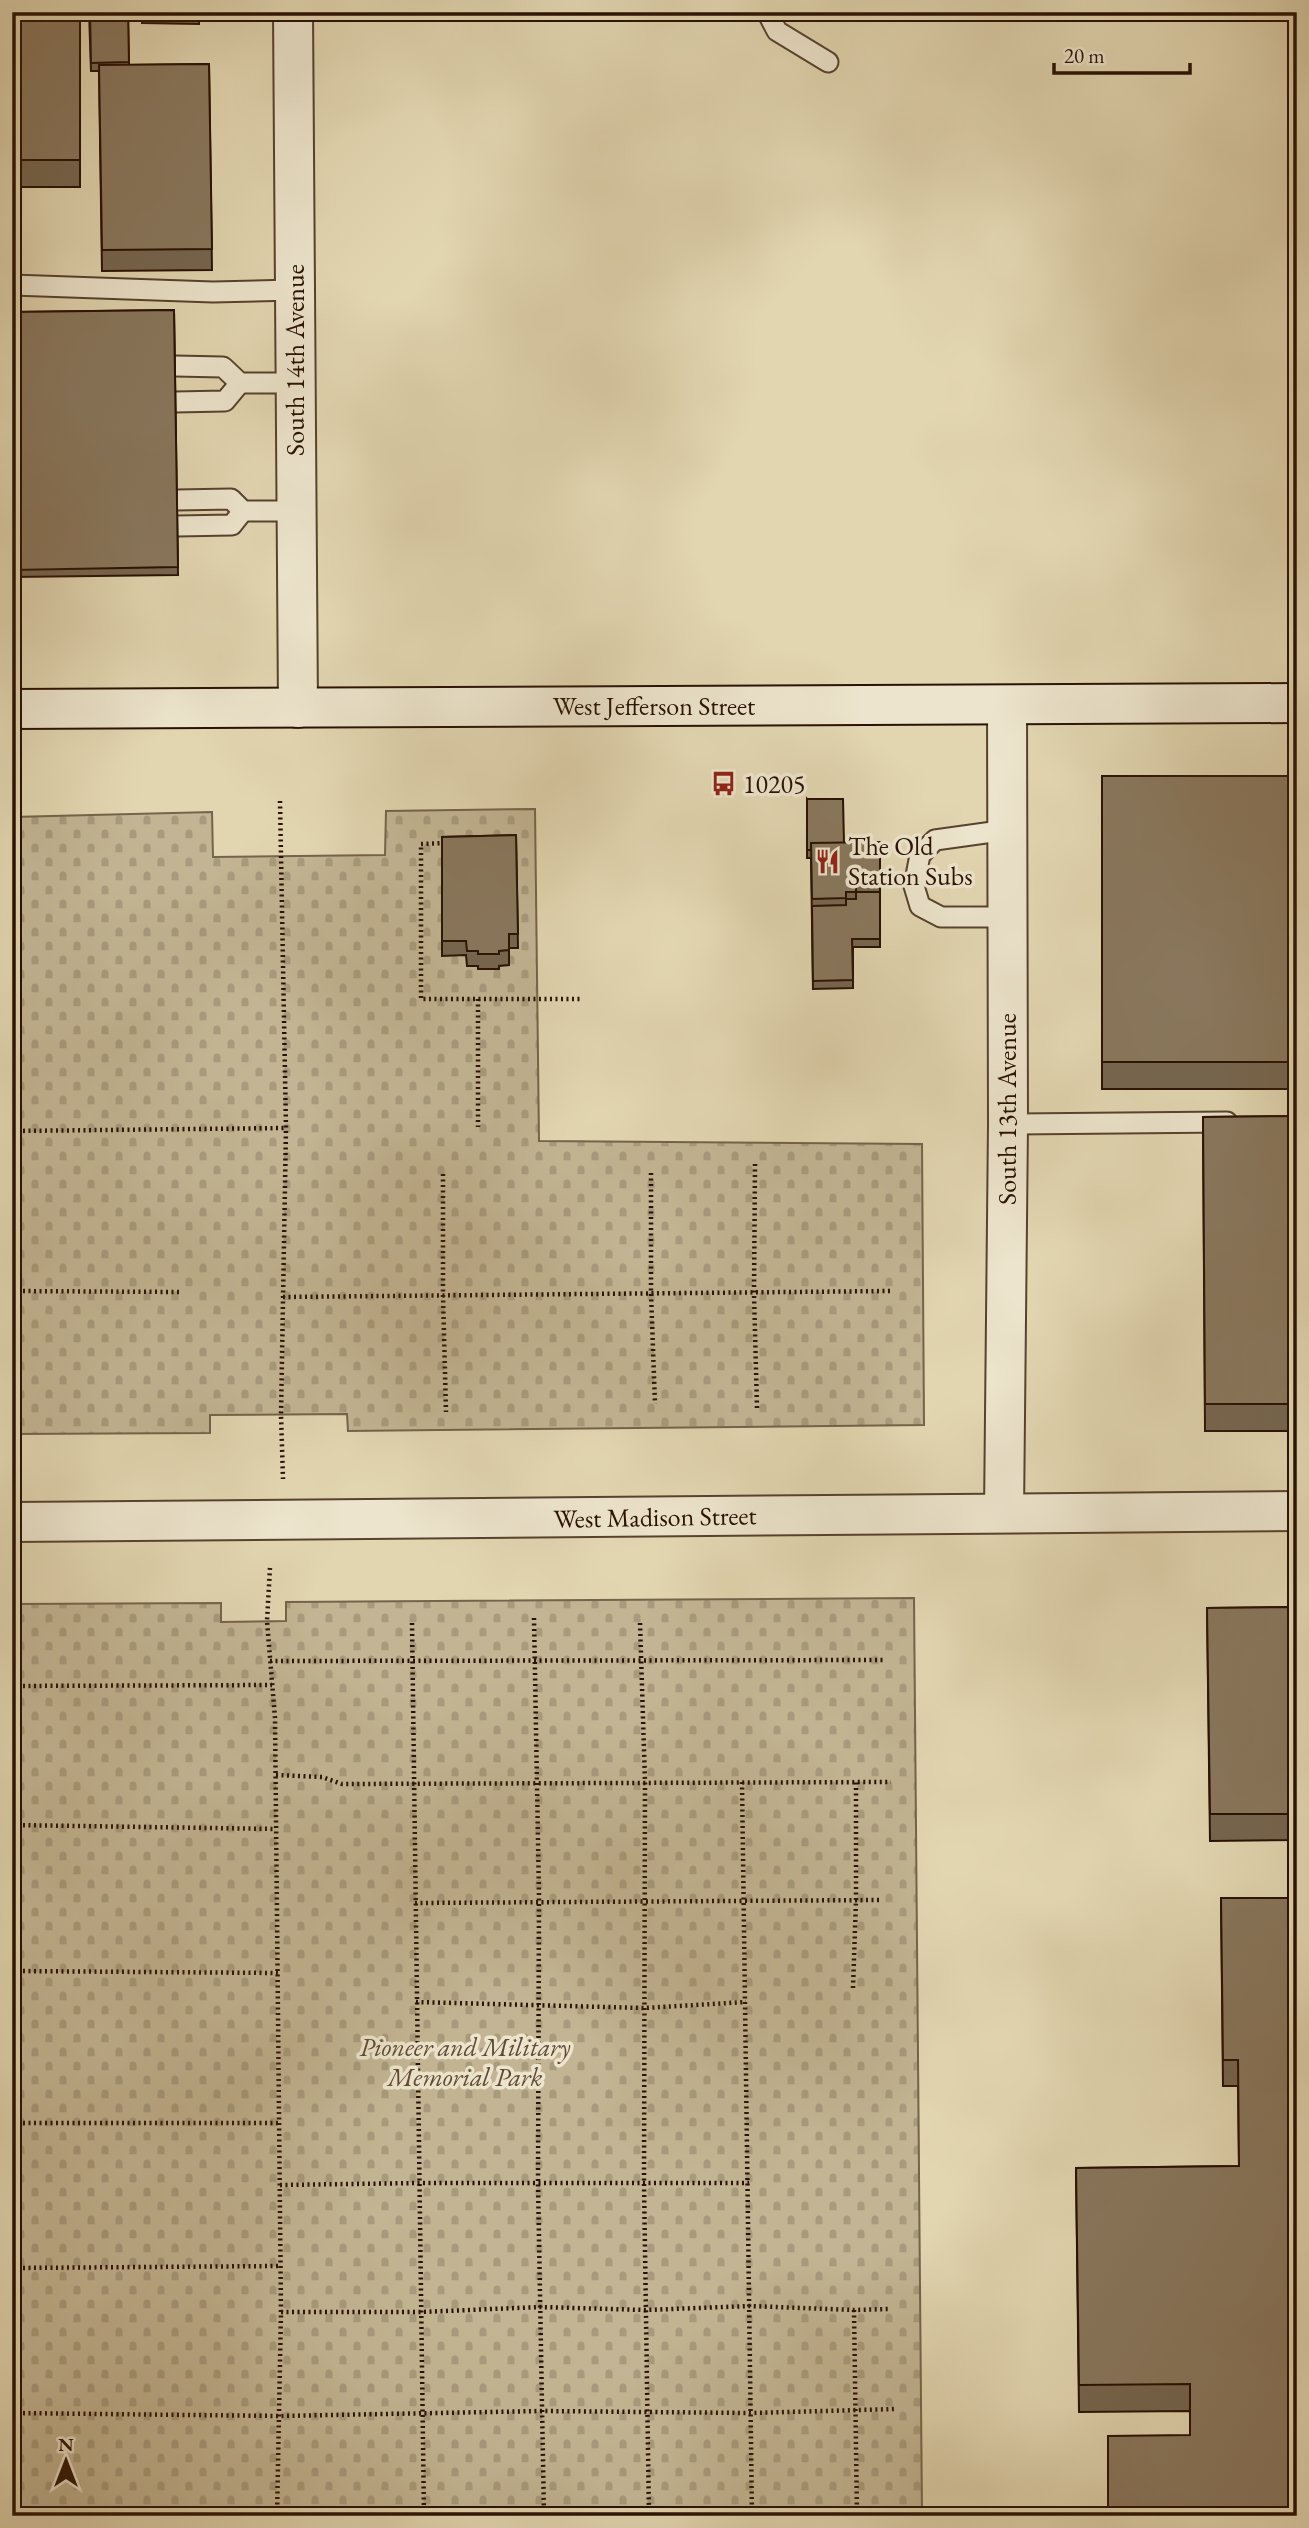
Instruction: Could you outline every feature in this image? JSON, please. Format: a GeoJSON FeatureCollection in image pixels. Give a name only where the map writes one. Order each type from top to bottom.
{"type":"FeatureCollection","features":[{"type":"Feature","properties":{"kind":"street","name":"South 14th Avenue"},"geometry":{"type":"LineString","coordinates":[[293,12],[298,708]]}},
{"type":"Feature","properties":{"kind":"street","name":"West Jefferson Street"},"geometry":{"type":"LineString","coordinates":[[12,709],[1297,704]]}},
{"type":"Feature","properties":{"kind":"street","name":"South 13th Avenue"},"geometry":{"type":"LineString","coordinates":[[1004,1513],[1008,1124],[1007,705]]}},
{"type":"Feature","properties":{"kind":"street","name":"West Madison Street"},"geometry":{"type":"LineString","coordinates":[[12,1522],[1297,1511]]}},
{"type":"Feature","properties":{"kind":"lane"},"geometry":{"type":"LineString","coordinates":[[767,12],[777,31],[828,62]]}},
{"type":"Feature","properties":{"kind":"lane"},"geometry":{"type":"LineString","coordinates":[[12,285],[213,292],[294,290]]}},
{"type":"Feature","properties":{"kind":"lane"},"geometry":{"type":"LineString","coordinates":[[174,366],[223,367],[240,383],[294,383]]}},
{"type":"Feature","properties":{"kind":"lane"},"geometry":{"type":"LineString","coordinates":[[175,402],[225,401],[240,383]]}},
{"type":"Feature","properties":{"kind":"lane"},"geometry":{"type":"LineString","coordinates":[[177,500],[231,499],[243,511],[296,511]]}},
{"type":"Feature","properties":{"kind":"lane"},"geometry":{"type":"LineString","coordinates":[[177,526],[232,525],[243,511]]}},
{"type":"Feature","properties":{"kind":"lane"},"geometry":{"type":"LineString","coordinates":[[1007,830],[935,840],[920,855],[914,886],[920,906],[941,918],[1007,918]]}},
{"type":"Feature","properties":{"kind":"lane"},"geometry":{"type":"LineString","coordinates":[[1008,1124],[1242,1122]]}},
{"type":"Feature","properties":{"kind":"path"},"geometry":{"type":"LineString","coordinates":[[280,801],[285,1128],[281,1415],[284,1521]]}},
{"type":"Feature","properties":{"kind":"path"},"geometry":{"type":"LineString","coordinates":[[454,843],[421,844],[421,999],[580,999]]}},
{"type":"Feature","properties":{"kind":"path"},"geometry":{"type":"LineString","coordinates":[[478,999],[478,1127]]}},
{"type":"Feature","properties":{"kind":"path"},"geometry":{"type":"LineString","coordinates":[[12,1131],[285,1128]]}},
{"type":"Feature","properties":{"kind":"path"},"geometry":{"type":"LineString","coordinates":[[755,1164],[757,1409]]}},
{"type":"Feature","properties":{"kind":"path"},"geometry":{"type":"LineString","coordinates":[[651,1173],[655,1404]]}},
{"type":"Feature","properties":{"kind":"path"},"geometry":{"type":"LineString","coordinates":[[443,1174],[446,1412]]}},
{"type":"Feature","properties":{"kind":"path"},"geometry":{"type":"LineString","coordinates":[[283,1297],[891,1291]]}},
{"type":"Feature","properties":{"kind":"path"},"geometry":{"type":"LineString","coordinates":[[12,1292],[180,1292]]}},
{"type":"Feature","properties":{"kind":"path"},"geometry":{"type":"LineString","coordinates":[[270,1568],[267,1621],[276,1775],[281,2312],[277,2516]]}},
{"type":"Feature","properties":{"kind":"path"},"geometry":{"type":"LineString","coordinates":[[534,1618],[538,2183],[544,2516]]}},
{"type":"Feature","properties":{"kind":"path"},"geometry":{"type":"LineString","coordinates":[[412,1623],[424,2516]]}},
{"type":"Feature","properties":{"kind":"path"},"geometry":{"type":"LineString","coordinates":[[640,1623],[645,1782],[644,2183],[649,2516]]}},
{"type":"Feature","properties":{"kind":"path"},"geometry":{"type":"LineString","coordinates":[[270,1661],[886,1660]]}},
{"type":"Feature","properties":{"kind":"path"},"geometry":{"type":"LineString","coordinates":[[12,1686],[272,1685]]}},
{"type":"Feature","properties":{"kind":"path"},"geometry":{"type":"LineString","coordinates":[[276,1775],[322,1777],[342,1784],[891,1782]]}},
{"type":"Feature","properties":{"kind":"path"},"geometry":{"type":"LineString","coordinates":[[742,1782],[752,2516]]}},
{"type":"Feature","properties":{"kind":"path"},"geometry":{"type":"LineString","coordinates":[[853,1988],[856,1782]]}},
{"type":"Feature","properties":{"kind":"path"},"geometry":{"type":"LineString","coordinates":[[12,1825],[276,1829]]}},
{"type":"Feature","properties":{"kind":"path"},"geometry":{"type":"LineString","coordinates":[[415,1903],[880,1900]]}},
{"type":"Feature","properties":{"kind":"path"},"geometry":{"type":"LineString","coordinates":[[12,1971],[278,1973]]}},
{"type":"Feature","properties":{"kind":"path"},"geometry":{"type":"LineString","coordinates":[[416,2002],[644,2008],[746,2002]]}},
{"type":"Feature","properties":{"kind":"path"},"geometry":{"type":"LineString","coordinates":[[12,2123],[279,2123]]}},
{"type":"Feature","properties":{"kind":"path"},"geometry":{"type":"LineString","coordinates":[[280,2185],[749,2183]]}},
{"type":"Feature","properties":{"kind":"path"},"geometry":{"type":"LineString","coordinates":[[12,2385],[13,2268],[280,2266]]}},
{"type":"Feature","properties":{"kind":"path"},"geometry":{"type":"LineString","coordinates":[[281,2312],[421,2312],[540,2307],[646,2310],[750,2306],[889,2309]]}},
{"type":"Feature","properties":{"kind":"path"},"geometry":{"type":"LineString","coordinates":[[855,2310],[857,2516]]}},
{"type":"Feature","properties":{"kind":"path"},"geometry":{"type":"LineString","coordinates":[[12,2413],[279,2416],[542,2411],[751,2413],[896,2410]]}},
{"type":"Feature","properties":{"kind":"green space"},"geometry":{"type":"Polygon","coordinates":[[[535,809],[539,1141],[922,1144],[924,1425],[348,1431],[347,1414],[210,1415],[210,1433],[12,1434],[12,817],[212,812],[213,857],[385,855],[386,811],[535,809]]]}},
{"type":"Feature","properties":{"kind":"green space","name":"Pioneer and Military Memorial Park"},"geometry":{"type":"Polygon","coordinates":[[[914,1598],[922,2516],[12,2516],[12,1604],[221,1603],[221,1622],[286,1621],[286,1602],[914,1598]]]}},
{"type":"Feature","properties":{"kind":"building"},"geometry":{"type":"Polygon","coordinates":[[[12,12],[80,12],[80,160],[12,160],[12,12]]]}},
{"type":"Feature","properties":{"kind":"building"},"geometry":{"type":"Polygon","coordinates":[[[90,12],[128,12],[129,62],[91,63],[90,12]]]}},
{"type":"Feature","properties":{"kind":"building"},"geometry":{"type":"Polygon","coordinates":[[[142,12],[199,12],[199,16],[142,16],[142,12]]]}},
{"type":"Feature","properties":{"kind":"building"},"geometry":{"type":"Polygon","coordinates":[[[209,64],[212,249],[102,250],[99,65],[209,64]]]}},
{"type":"Feature","properties":{"kind":"building"},"geometry":{"type":"Polygon","coordinates":[[[174,310],[178,567],[12,570],[12,312],[174,310]]]}},
{"type":"Feature","properties":{"kind":"building"},"geometry":{"type":"Polygon","coordinates":[[[1102,776],[1297,776],[1297,1062],[1102,1062],[1102,776]]]}},
{"type":"Feature","properties":{"kind":"building"},"geometry":{"type":"Polygon","coordinates":[[[807,799],[843,799],[844,843],[811,843],[811,850],[807,850],[807,799]]]}},
{"type":"Feature","properties":{"kind":"building"},"geometry":{"type":"Polygon","coordinates":[[[516,835],[518,934],[509,934],[509,950],[499,951],[499,954],[478,954],[478,951],[467,951],[466,941],[442,941],[442,837],[516,835]]]}},
{"type":"Feature","properties":{"kind":"building"},"geometry":{"type":"Polygon","coordinates":[[[880,842],[880,885],[856,885],[856,892],[846,892],[846,898],[812,899],[811,843],[880,842]]]}},
{"type":"Feature","properties":{"kind":"building"},"geometry":{"type":"Polygon","coordinates":[[[856,892],[880,892],[880,939],[852,939],[853,980],[813,981],[812,906],[846,905],[846,899],[856,899],[856,892]]]}},
{"type":"Feature","properties":{"kind":"building"},"geometry":{"type":"Polygon","coordinates":[[[1297,1116],[1297,1404],[1205,1404],[1203,1117],[1297,1116]]]}},
{"type":"Feature","properties":{"kind":"building"},"geometry":{"type":"Polygon","coordinates":[[[1297,1607],[1297,1814],[1210,1814],[1207,1608],[1297,1607]]]}},
{"type":"Feature","properties":{"kind":"building"},"geometry":{"type":"Polygon","coordinates":[[[1221,1898],[1297,1898],[1297,2516],[1108,2516],[1108,2436],[1190,2435],[1190,2384],[1079,2385],[1076,2168],[1239,2166],[1238,2060],[1223,2060],[1221,1898]]]}},
{"type":"Feature","properties":{"kind":"place","name":"10205"},"geometry":{"type":"Point","coordinates":[723,784]}},
{"type":"Feature","properties":{"kind":"place","name":"The Old Station Subs"},"geometry":{"type":"Point","coordinates":[828,861]}}]}
